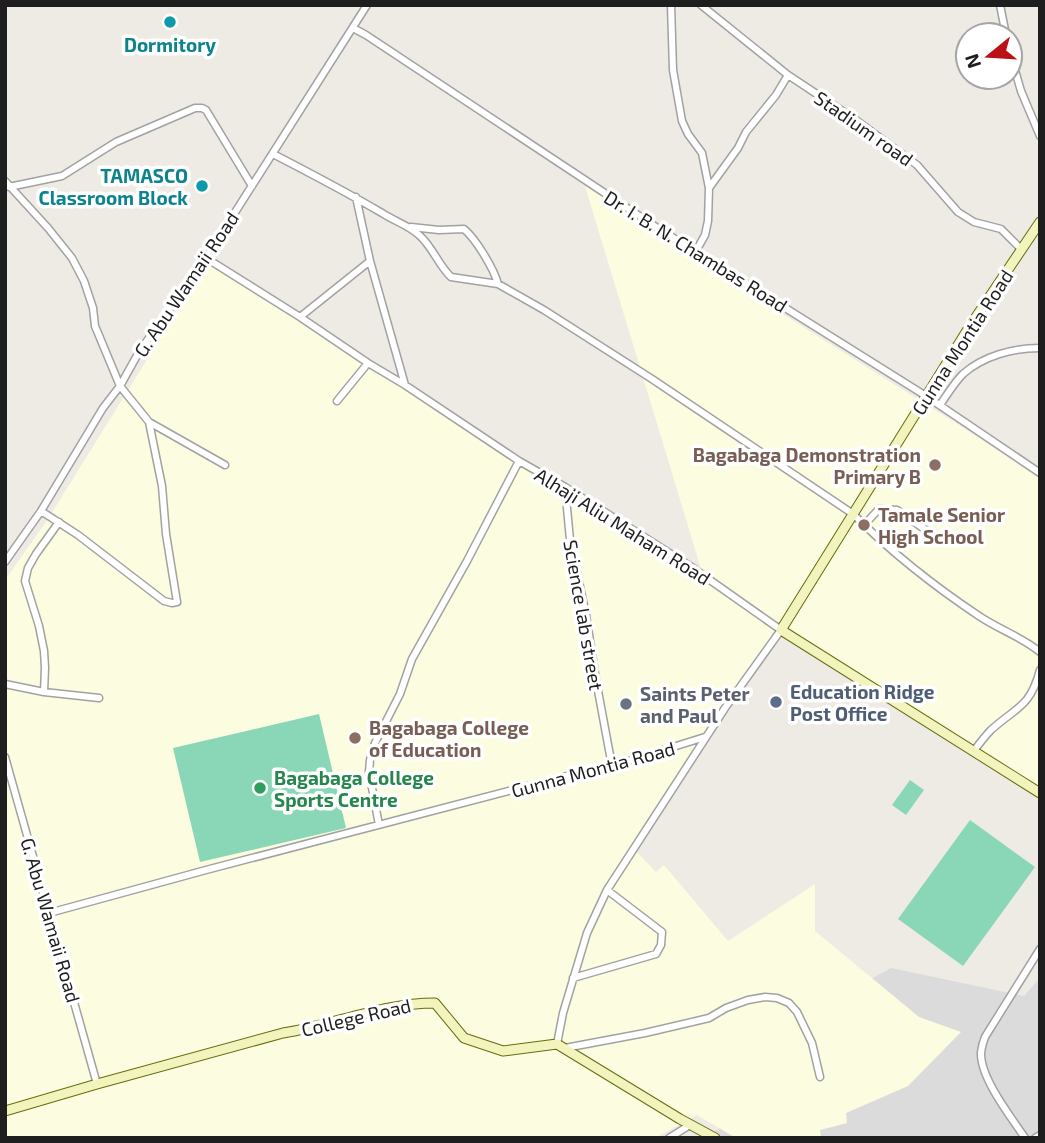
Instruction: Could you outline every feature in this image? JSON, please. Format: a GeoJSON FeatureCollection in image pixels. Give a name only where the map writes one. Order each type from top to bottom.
{"type":"FeatureCollection","features":[{"type":"Feature","properties":{"kind":"street","name":"G. Abu Wamaii Road"},"geometry":{"type":"LineString","coordinates":[[5,562],[41,511],[139,352],[206,258],[367,5]]}},
{"type":"Feature","properties":{"kind":"street"},"geometry":{"type":"LineString","coordinates":[[671,5],[673,70],[682,121],[702,153],[709,188],[708,221],[705,235],[696,251]]}},
{"type":"Feature","properties":{"kind":"street","name":"Stadium road"},"geometry":{"type":"LineString","coordinates":[[701,5],[788,75],[917,165],[958,212],[974,222],[1001,229],[1022,250]]}},
{"type":"Feature","properties":{"kind":"street","name":"Dr. I. B. N. Chambas Road"},"geometry":{"type":"LineString","coordinates":[[353,28],[656,227],[940,405],[1040,473]]}},
{"type":"Feature","properties":{"kind":"street"},"geometry":{"type":"LineString","coordinates":[[709,188],[788,75]]}},
{"type":"Feature","properties":{"kind":"street"},"geometry":{"type":"LineString","coordinates":[[1021,91],[1040,136]]}},
{"type":"Feature","properties":{"kind":"street"},"geometry":{"type":"LineString","coordinates":[[7,184],[62,176],[116,142],[195,108],[206,110],[252,186]]}},
{"type":"Feature","properties":{"kind":"street"},"geometry":{"type":"LineString","coordinates":[[273,154],[409,227],[421,236],[451,277],[498,284],[652,379],[853,514],[903,560],[961,604],[1040,652]]}},
{"type":"Feature","properties":{"kind":"street"},"geometry":{"type":"LineString","coordinates":[[7,184],[48,228],[72,258],[85,281],[95,326],[120,386],[149,422],[225,465]]}},
{"type":"Feature","properties":{"kind":"street"},"geometry":{"type":"LineString","coordinates":[[356,197],[370,261],[405,385]]}},
{"type":"Feature","properties":{"kind":"street","name":"Gunna Montia Road"},"geometry":{"type":"LineString","coordinates":[[49,913],[573,774],[612,766],[705,737],[780,631],[970,326],[1040,222]]}},
{"type":"Feature","properties":{"kind":"street"},"geometry":{"type":"LineString","coordinates":[[409,227],[464,229],[494,271],[498,284]]}},
{"type":"Feature","properties":{"kind":"street","name":"Alhaji Aliu Maham Road"},"geometry":{"type":"LineString","coordinates":[[206,258],[519,461],[565,486],[690,566],[780,631],[1040,793]]}},
{"type":"Feature","properties":{"kind":"street"},"geometry":{"type":"LineString","coordinates":[[300,317],[370,261]]}},
{"type":"Feature","properties":{"kind":"street"},"geometry":{"type":"LineString","coordinates":[[940,405],[962,375],[975,365],[1007,352],[1040,348]]}},
{"type":"Feature","properties":{"kind":"street"},"geometry":{"type":"LineString","coordinates":[[337,401],[368,363]]}},
{"type":"Feature","properties":{"kind":"street"},"geometry":{"type":"LineString","coordinates":[[41,511],[78,535],[164,601],[177,602],[166,534],[162,486],[149,422]]}},
{"type":"Feature","properties":{"kind":"street"},"geometry":{"type":"LineString","coordinates":[[379,825],[369,772],[375,744],[400,694],[412,659],[519,461]]}},
{"type":"Feature","properties":{"kind":"street","name":"Science lab street"},"geometry":{"type":"LineString","coordinates":[[565,486],[570,540],[612,766]]}},
{"type":"Feature","properties":{"kind":"street"},"geometry":{"type":"LineString","coordinates":[[864,525],[879,509],[897,510],[943,542]]}},
{"type":"Feature","properties":{"kind":"street"},"geometry":{"type":"LineString","coordinates":[[44,692],[44,651],[37,617],[25,581],[28,568],[36,554],[59,522]]}},
{"type":"Feature","properties":{"kind":"street"},"geometry":{"type":"LineString","coordinates":[[974,752],[990,731],[1024,704],[1033,691],[1040,670]]}},
{"type":"Feature","properties":{"kind":"street"},"geometry":{"type":"LineString","coordinates":[[5,684],[44,692],[99,698]]}},
{"type":"Feature","properties":{"kind":"street"},"geometry":{"type":"LineString","coordinates":[[561,1046],[563,1013],[591,922],[607,890],[705,737]]}},
{"type":"Feature","properties":{"kind":"street","name":"G. Abu Wamaii Road"},"geometry":{"type":"LineString","coordinates":[[5,757],[7,772],[97,1084]]}},
{"type":"Feature","properties":{"kind":"street"},"geometry":{"type":"LineString","coordinates":[[573,978],[656,954],[661,945],[662,932],[607,890]]}},
{"type":"Feature","properties":{"kind":"street"},"geometry":{"type":"LineString","coordinates":[[1025,1138],[992,1087],[981,1054],[985,1037],[1040,949]]}},
{"type":"Feature","properties":{"kind":"street"},"geometry":{"type":"LineString","coordinates":[[561,1046],[645,1033],[709,1018],[748,1000],[777,998],[789,1003],[797,1012],[812,1043],[820,1077]]}},
{"type":"Feature","properties":{"kind":"street","name":"College Road"},"geometry":{"type":"LineString","coordinates":[[5,1111],[283,1033],[419,1003],[435,1003],[464,1038],[503,1051],[561,1046]]}},
{"type":"Feature","properties":{"kind":"street"},"geometry":{"type":"LineString","coordinates":[[561,1046],[715,1138]]}},
{"type":"Feature","properties":{"kind":"street"},"geometry":{"type":"LineString","coordinates":[[669,1138],[690,1125]]}},
{"type":"Feature","properties":{"kind":"street"},"geometry":{"type":"LineString","coordinates":[[1035,1138],[1040,1135]]}},
{"type":"Feature","properties":{"kind":"shaded area","name":"Tamale Senior High School"},"geometry":{"type":"Polygon","coordinates":[[[585,186],[1040,479],[1040,790],[702,572],[585,186]]]}},
{"type":"Feature","properties":{"kind":"shaded area","name":"Bagabaga College of Education"},"geometry":{"type":"Polygon","coordinates":[[[205,266],[216,267],[776,628],[632,847],[656,872],[664,865],[728,941],[815,884],[815,931],[919,1017],[961,1032],[908,1086],[846,1113],[847,1123],[820,1130],[821,1138],[736,1138],[697,1115],[655,1138],[5,1138],[5,580],[48,519],[205,266]]]}},
{"type":"Feature","properties":{"kind":"shaded area"},"geometry":{"type":"Polygon","coordinates":[[[891,968],[1024,996],[1040,978],[1040,1138],[699,1138],[767,1108],[858,986],[891,968]]]}},
{"type":"Feature","properties":{"kind":"green space","name":"Bagabaga College Sports Centre"},"geometry":{"type":"Polygon","coordinates":[[[319,714],[346,828],[200,862],[173,748],[319,714]]]}},
{"type":"Feature","properties":{"kind":"green space"},"geometry":{"type":"Polygon","coordinates":[[[910,780],[924,790],[906,815],[892,805],[910,780]]]}},
{"type":"Feature","properties":{"kind":"green space"},"geometry":{"type":"Polygon","coordinates":[[[970,820],[1035,867],[963,966],[898,919],[970,820]]]}},
{"type":"Feature","properties":{"kind":"place","name":"Dormitory"},"geometry":{"type":"Point","coordinates":[170,22]}},
{"type":"Feature","properties":{"kind":"place","name":"TAMASCO Classroom Block"},"geometry":{"type":"Point","coordinates":[202,186]}},
{"type":"Feature","properties":{"kind":"place","name":"Bagabaga Demonstration Primary B"},"geometry":{"type":"Point","coordinates":[935,465]}},
{"type":"Feature","properties":{"kind":"place","name":"Tamale Senior High School"},"geometry":{"type":"Point","coordinates":[864,525]}},
{"type":"Feature","properties":{"kind":"place","name":"Education Ridge Post Office"},"geometry":{"type":"Point","coordinates":[776,702]}},
{"type":"Feature","properties":{"kind":"place","name":"Saints Peter and Paul"},"geometry":{"type":"Point","coordinates":[626,704]}},
{"type":"Feature","properties":{"kind":"place","name":"Bagabaga College of Education"},"geometry":{"type":"Point","coordinates":[355,738]}},
{"type":"Feature","properties":{"kind":"place","name":"Bagabaga College Sports Centre"},"geometry":{"type":"Point","coordinates":[260,788]}}]}
